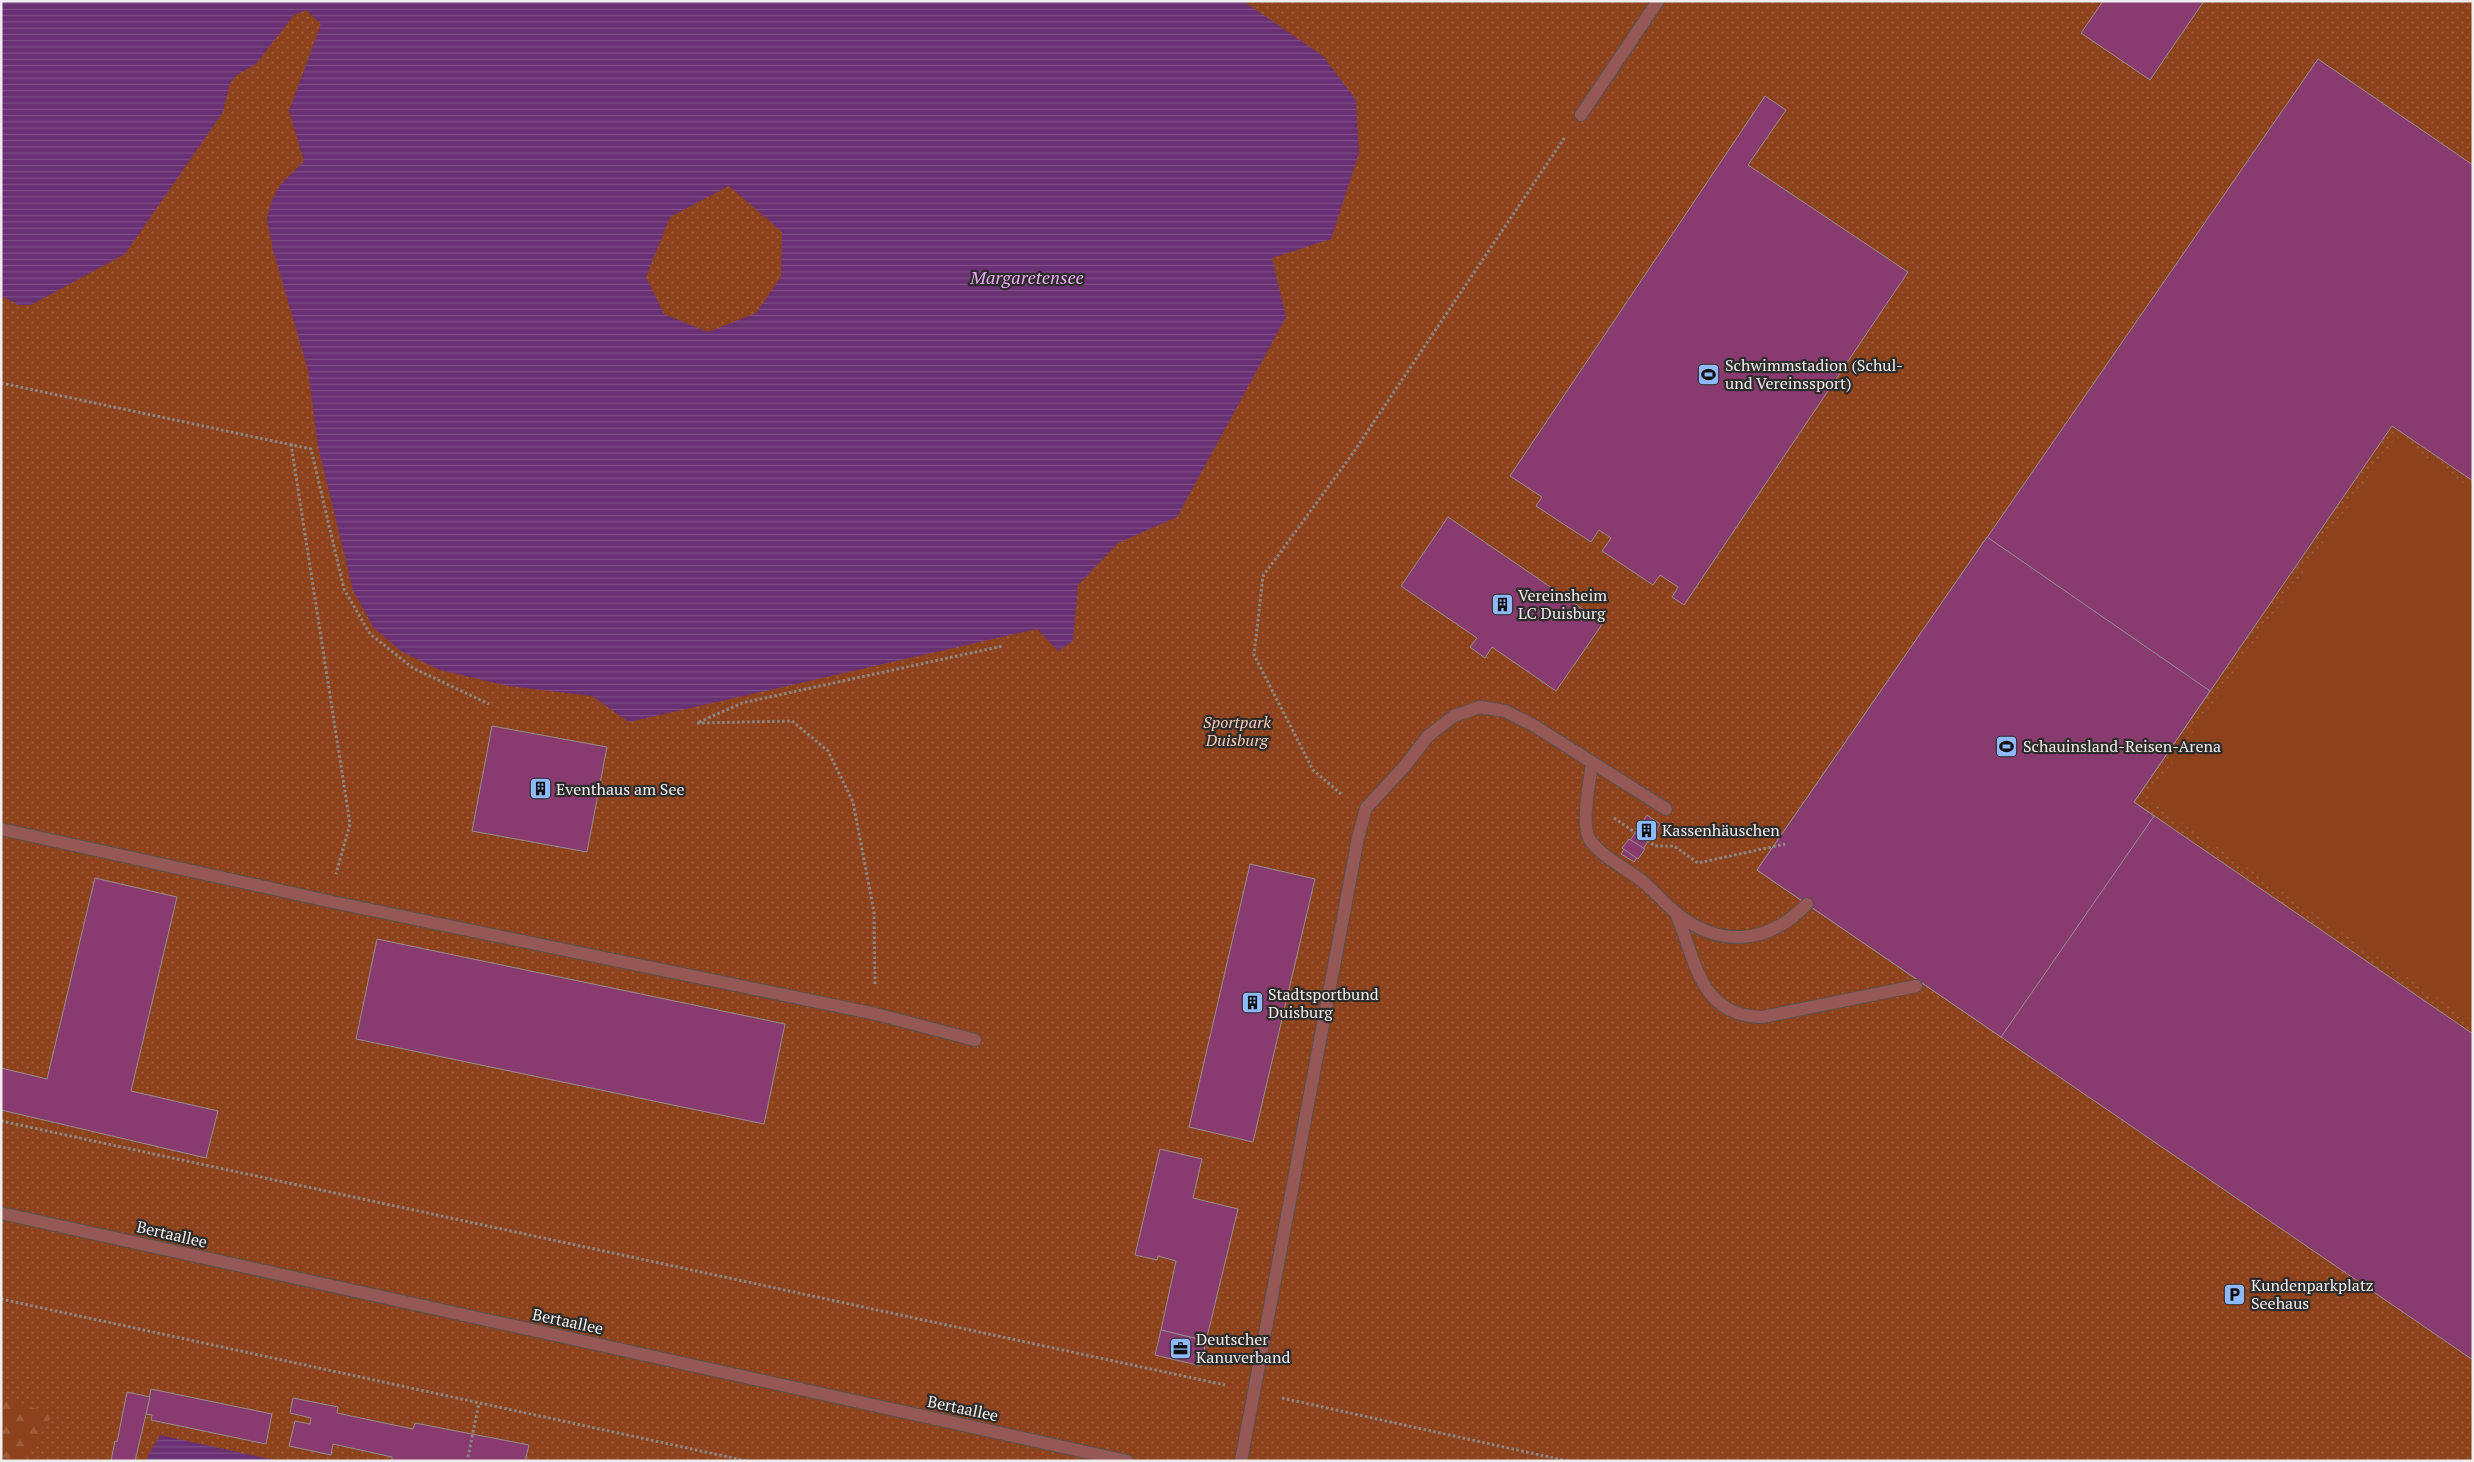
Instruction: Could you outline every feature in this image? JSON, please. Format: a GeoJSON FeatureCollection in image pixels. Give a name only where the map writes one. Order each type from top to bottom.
{"type":"FeatureCollection","features":[{"type":"Feature","properties":{"kind":"street"},"geometry":{"type":"LineString","coordinates":[[1581,115],[1658,1]]}},
{"type":"Feature","properties":{"kind":"street"},"geometry":{"type":"LineString","coordinates":[[1241,1461],[1358,838],[1366,808],[1405,766],[1428,736],[1454,716],[1480,707],[1505,711],[1519,718],[1666,809]]}},
{"type":"Feature","properties":{"kind":"street"},"geometry":{"type":"LineString","coordinates":[[1592,762],[1585,827],[1589,839],[1598,849],[1641,880],[1676,913],[1705,931],[1724,936],[1745,937],[1766,934],[1783,925],[1806,904]]}},
{"type":"Feature","properties":{"kind":"street"},"geometry":{"type":"LineString","coordinates":[[1,829],[328,901],[876,1014],[975,1040]]}},
{"type":"Feature","properties":{"kind":"street"},"geometry":{"type":"LineString","coordinates":[[1676,913],[1705,989],[1727,1011],[1745,1017],[1763,1017],[1916,986]]}},
{"type":"Feature","properties":{"kind":"street","name":"Bertaallee"},"geometry":{"type":"LineString","coordinates":[[1,1213],[1127,1461]]}},
{"type":"Feature","properties":{"kind":"path"},"geometry":{"type":"LineString","coordinates":[[1358,838],[1354,804],[1313,770],[1254,655],[1263,576],[1353,453],[1581,115]]}},
{"type":"Feature","properties":{"kind":"path"},"geometry":{"type":"LineString","coordinates":[[1,383],[312,449],[344,589],[370,634],[412,668],[489,704]]}},
{"type":"Feature","properties":{"kind":"path"},"geometry":{"type":"LineString","coordinates":[[291,444],[350,824],[328,901]]}},
{"type":"Feature","properties":{"kind":"path"},"geometry":{"type":"LineString","coordinates":[[876,1014],[874,912],[853,802],[828,751],[792,721],[697,723],[742,703],[1003,646]]}},
{"type":"Feature","properties":{"kind":"path"},"geometry":{"type":"LineString","coordinates":[[1607,812],[1655,846],[1674,846],[1698,863],[1785,844]]}},
{"type":"Feature","properties":{"kind":"path"},"geometry":{"type":"LineString","coordinates":[[1,1121],[1567,1461]]}},
{"type":"Feature","properties":{"kind":"path"},"geometry":{"type":"LineString","coordinates":[[1,1299],[747,1461]]}},
{"type":"Feature","properties":{"kind":"path"},"geometry":{"type":"LineString","coordinates":[[468,1457],[479,1403]]}},
{"type":"Feature","properties":{"kind":"green space","name":"Sportpark Duisburg"},"geometry":{"type":"Polygon","coordinates":[[[1,1],[2473,1],[2473,1461],[1,1461],[1,1]]]}},
{"type":"Feature","properties":{"kind":"green space"},"geometry":{"type":"Polygon","coordinates":[[[2396,437],[2473,490],[2473,1022],[2147,799],[2396,437]]]}},
{"type":"Feature","properties":{"kind":"green space"},"geometry":{"type":"Polygon","coordinates":[[[1,1398],[53,1414],[24,1461],[1,1457],[1,1398]]]}},
{"type":"Feature","properties":{"kind":"water","name":"Margaretensee"},"geometry":{"type":"Polygon","coordinates":[[[1,1],[1243,1],[1323,56],[1356,100],[1359,153],[1331,239],[1272,258],[1286,317],[1177,517],[1118,543],[1078,585],[1073,641],[1058,651],[1037,629],[629,722],[592,696],[508,686],[440,670],[402,652],[373,627],[353,590],[318,446],[308,370],[273,250],[267,218],[272,200],[280,185],[304,161],[289,111],[321,24],[306,10],[294,15],[256,64],[237,75],[230,83],[223,112],[125,254],[31,305],[19,305],[1,296],[1,1]],[[729,186],[670,217],[646,277],[664,314],[708,332],[756,313],[781,277],[782,232],[729,186]]]}},
{"type":"Feature","properties":{"kind":"water"},"geometry":{"type":"Polygon","coordinates":[[[160,1435],[279,1461],[145,1461],[160,1435]]]}},
{"type":"Feature","properties":{"kind":"building"},"geometry":{"type":"Polygon","coordinates":[[[2103,1],[2204,1],[2150,80],[2081,33],[2103,1]]]}},
{"type":"Feature","properties":{"kind":"building","name":"Schauinsland-Reisen-Arena"},"geometry":{"type":"Polygon","coordinates":[[[2318,59],[2473,165],[2473,481],[2392,426],[2134,802],[2473,1034],[2473,1360],[1757,870],[2318,59]]]}},
{"type":"Feature","properties":{"kind":"building","name":"Schwimmstadion (Schul- und Vereinssport)"},"geometry":{"type":"Polygon","coordinates":[[[1765,96],[1786,110],[1748,165],[1908,272],[1684,605],[1672,597],[1678,587],[1660,575],[1653,585],[1602,551],[1611,538],[1599,530],[1591,542],[1536,506],[1542,497],[1510,476],[1765,96]]]}},
{"type":"Feature","properties":{"kind":"building","name":"Vereinsheim LC Duisburg"},"geometry":{"type":"Polygon","coordinates":[[[1448,517],[1603,623],[1556,691],[1492,647],[1485,658],[1470,647],[1477,638],[1401,586],[1448,517]]]}},
{"type":"Feature","properties":{"kind":"building"},"geometry":{"type":"Polygon","coordinates":[[[1987,537],[2210,691],[2134,802],[2154,816],[2001,1037],[1757,870],[1987,537]]]}},
{"type":"Feature","properties":{"kind":"building","name":"Eventhaus am See"},"geometry":{"type":"Polygon","coordinates":[[[492,726],[607,747],[587,852],[472,831],[492,726]]]}},
{"type":"Feature","properties":{"kind":"building"},"geometry":{"type":"Polygon","coordinates":[[[1647,815],[1660,824],[1634,862],[1621,854],[1647,815]]]}},
{"type":"Feature","properties":{"kind":"building","name":"Kassenhäuschen"},"geometry":{"type":"Polygon","coordinates":[[[1642,820],[1658,830],[1651,840],[1635,829],[1642,820]]]}},
{"type":"Feature","properties":{"kind":"building","name":"Kassenhäuschen"},"geometry":{"type":"Polygon","coordinates":[[[1629,839],[1645,849],[1638,859],[1622,848],[1629,839]]]}},
{"type":"Feature","properties":{"kind":"building","name":"Stadtsportbund Duisburg"},"geometry":{"type":"Polygon","coordinates":[[[1250,864],[1315,879],[1253,1142],[1189,1127],[1250,864]]]}},
{"type":"Feature","properties":{"kind":"building"},"geometry":{"type":"Polygon","coordinates":[[[95,878],[177,897],[131,1091],[218,1111],[206,1158],[1,1110],[1,1068],[47,1079],[95,878]]]}},
{"type":"Feature","properties":{"kind":"building"},"geometry":{"type":"Polygon","coordinates":[[[377,939],[785,1024],[764,1124],[356,1039],[377,939]]]}},
{"type":"Feature","properties":{"kind":"building"},"geometry":{"type":"Polygon","coordinates":[[[1160,1149],[1202,1159],[1193,1198],[1238,1209],[1206,1341],[1161,1330],[1176,1261],[1158,1256],[1157,1260],[1135,1255],[1160,1149]]]}},
{"type":"Feature","properties":{"kind":"building","name":"Deutscher Kanuverband"},"geometry":{"type":"Polygon","coordinates":[[[1161,1330],[1206,1341],[1201,1366],[1155,1355],[1161,1330]]]}},
{"type":"Feature","properties":{"kind":"building"},"geometry":{"type":"Polygon","coordinates":[[[151,1389],[272,1414],[266,1444],[151,1420],[152,1415],[146,1414],[151,1389]]]}},
{"type":"Feature","properties":{"kind":"building"},"geometry":{"type":"Polygon","coordinates":[[[127,1392],[150,1397],[135,1461],[111,1461],[115,1441],[117,1442],[127,1392]]]}},
{"type":"Feature","properties":{"kind":"building"},"geometry":{"type":"Polygon","coordinates":[[[293,1398],[338,1407],[337,1413],[413,1429],[415,1423],[529,1445],[525,1461],[392,1461],[392,1457],[333,1444],[331,1455],[289,1446],[295,1421],[310,1424],[311,1418],[290,1413],[293,1398]]]}},
{"type":"Feature","properties":{"kind":"place","name":"Schwimmstadion (Schul- und Vereinssport)"},"geometry":{"type":"Point","coordinates":[1709,374]}},
{"type":"Feature","properties":{"kind":"place","name":"Vereinsheim LC Duisburg"},"geometry":{"type":"Point","coordinates":[1502,604]}},
{"type":"Feature","properties":{"kind":"place","name":"Schauinsland-Reisen-Arena"},"geometry":{"type":"Point","coordinates":[2007,746]}},
{"type":"Feature","properties":{"kind":"place","name":"Eventhaus am See"},"geometry":{"type":"Point","coordinates":[540,789]}},
{"type":"Feature","properties":{"kind":"place","name":"Kassenhäuschen"},"geometry":{"type":"Point","coordinates":[1646,830]}},
{"type":"Feature","properties":{"kind":"place","name":"Stadtsportbund Duisburg"},"geometry":{"type":"Point","coordinates":[1252,1003]}},
{"type":"Feature","properties":{"kind":"place","name":"Kundenparkplatz Seehaus"},"geometry":{"type":"Point","coordinates":[2235,1294]}},
{"type":"Feature","properties":{"kind":"place","name":"Deutscher Kanuverband"},"geometry":{"type":"Point","coordinates":[1180,1348]}}]}
